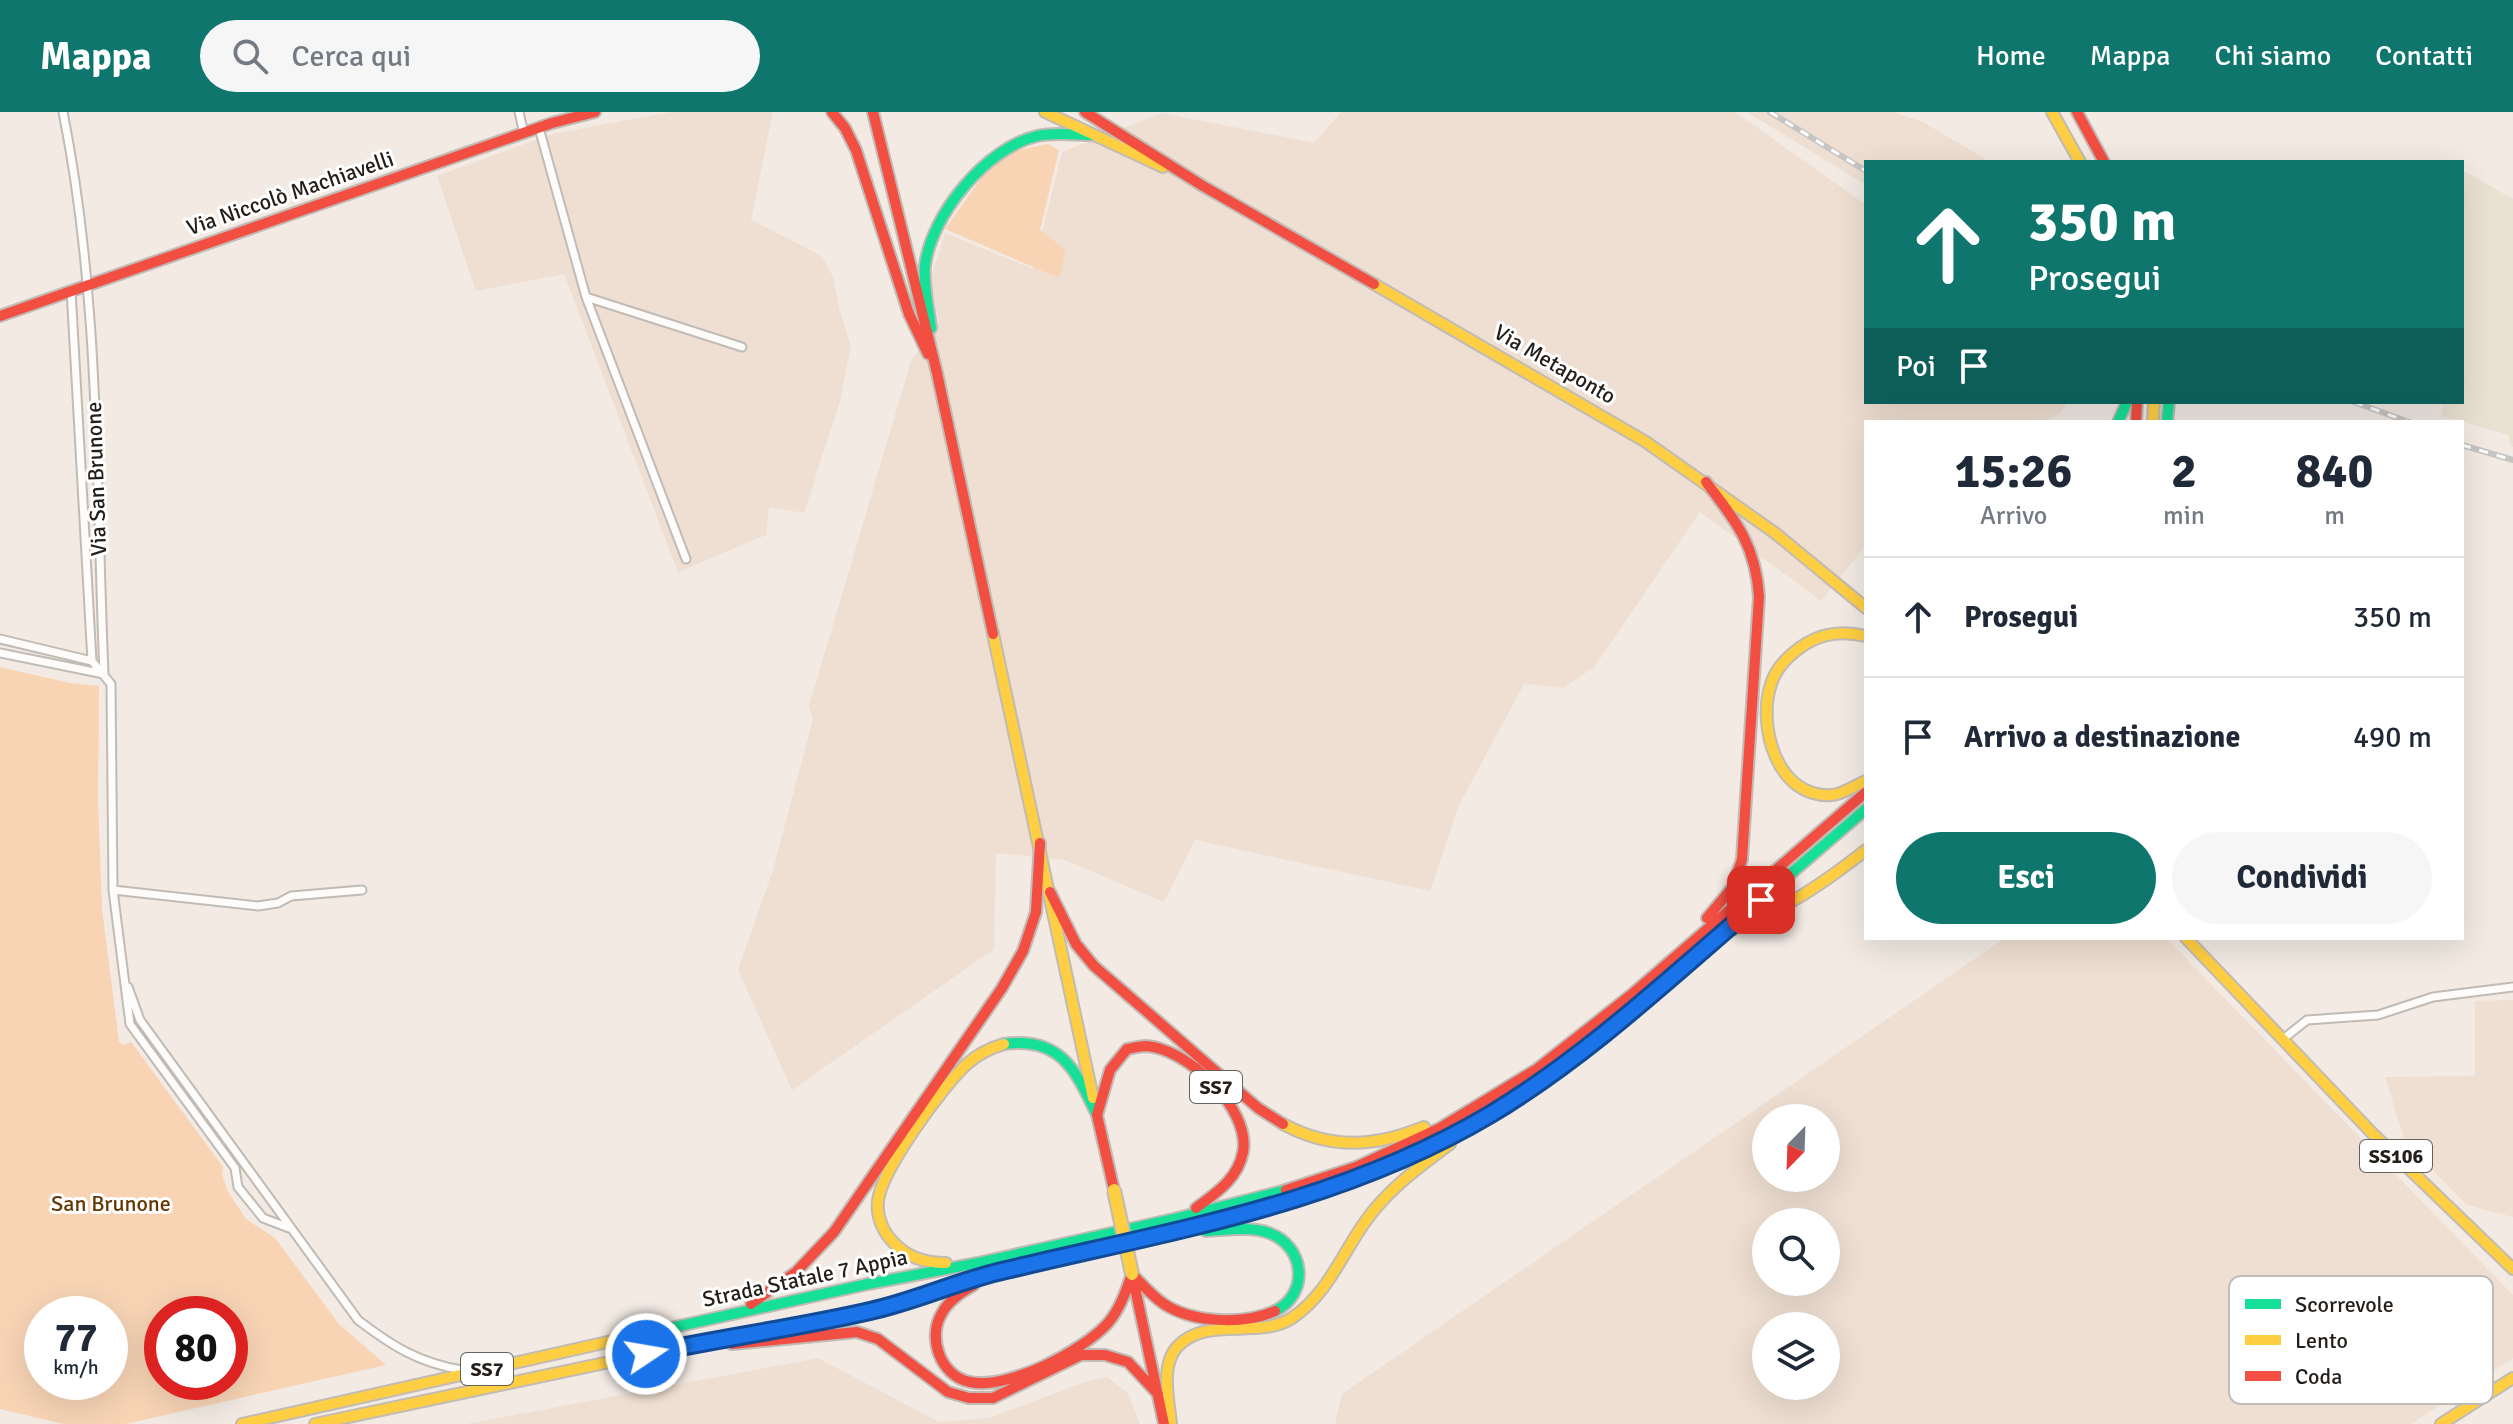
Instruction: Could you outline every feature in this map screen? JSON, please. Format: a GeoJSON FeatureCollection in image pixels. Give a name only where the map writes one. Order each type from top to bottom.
{"type":"FeatureCollection","features":[{"type":"Feature","properties":{"kind":"main road","name":"Via Niccolò Machiavelli"},"geometry":{"type":"LineString","coordinates":[[0,316],[524,134],[557,117],[595,112]]}},
{"type":"Feature","properties":{"kind":"main road"},"geometry":{"type":"LineString","coordinates":[[832,112],[845,128],[856,150],[909,314],[937,373]]}},
{"type":"Feature","properties":{"kind":"main road"},"geometry":{"type":"LineString","coordinates":[[873,112],[937,373],[1164,1424]]}},
{"type":"Feature","properties":{"kind":"main road"},"geometry":{"type":"LineString","coordinates":[[1045,112],[1203,186]]}},
{"type":"Feature","properties":{"kind":"main road"},"geometry":{"type":"LineString","coordinates":[[1085,112],[1203,186]]}},
{"type":"Feature","properties":{"kind":"main road"},"geometry":{"type":"LineString","coordinates":[[2052,112],[2079,160]]}},
{"type":"Feature","properties":{"kind":"main road"},"geometry":{"type":"LineString","coordinates":[[2079,116],[2103,160]]}},
{"type":"Feature","properties":{"kind":"main road"},"geometry":{"type":"LineString","coordinates":[[2079,116],[2111,160]]}},
{"type":"Feature","properties":{"kind":"main road"},"geometry":{"type":"LineString","coordinates":[[937,373],[925,263],[935,234],[948,212],[982,166],[1005,150],[1033,137],[1093,135]]}},
{"type":"Feature","properties":{"kind":"main road","name":"Via Metaponto"},"geometry":{"type":"LineString","coordinates":[[1203,186],[1599,413],[1706,482],[1785,539],[1864,606]]}},
{"type":"Feature","properties":{"kind":"main road"},"geometry":{"type":"LineString","coordinates":[[1688,946],[1733,887],[1742,859],[1759,597],[1757,568],[1751,545],[1706,482]]}},
{"type":"Feature","properties":{"kind":"main road"},"geometry":{"type":"LineString","coordinates":[[1864,636],[1838,633],[1814,638],[1799,646],[1784,659],[1773,675],[1766,719],[1774,760],[1796,785],[1813,794],[1831,796],[1864,782]]}},
{"type":"Feature","properties":{"kind":"main road"},"geometry":{"type":"LineString","coordinates":[[1171,1424],[1168,1366],[1174,1349],[1187,1338],[1204,1332],[1256,1329],[1286,1322],[1308,1306],[1329,1284],[1354,1238],[1377,1206],[1419,1167],[1688,946],[1864,794]]}},
{"type":"Feature","properties":{"kind":"main road"},"geometry":{"type":"LineString","coordinates":[[1144,1232],[1271,1208],[1362,1177],[1439,1142],[1488,1108],[1537,1084],[1623,1018],[1864,811]]}},
{"type":"Feature","properties":{"kind":"main road"},"geometry":{"type":"LineString","coordinates":[[732,1314],[768,1295],[805,1267],[850,1209],[1002,988],[1023,951],[1036,912],[1040,843]]}},
{"type":"Feature","properties":{"kind":"main road"},"geometry":{"type":"LineString","coordinates":[[1719,936],[1774,913],[1818,888],[1864,852]]}},
{"type":"Feature","properties":{"kind":"main road"},"geometry":{"type":"LineString","coordinates":[[1050,892],[1076,944],[1094,966],[1258,1108],[1297,1133],[1332,1143],[1372,1143],[1413,1132],[1465,1106],[1488,1108]]}},
{"type":"Feature","properties":{"kind":"main road","name":"SS106"},"geometry":{"type":"LineString","coordinates":[[2188,940],[2373,1134],[2513,1269]]}},
{"type":"Feature","properties":{"kind":"main road"},"geometry":{"type":"LineString","coordinates":[[978,1263],[924,1262],[898,1249],[881,1227],[878,1202],[890,1168],[959,1070],[983,1049],[1009,1041],[1034,1042],[1054,1050],[1072,1067],[1097,1115]]}},
{"type":"Feature","properties":{"kind":"main road","name":"SS7"},"geometry":{"type":"LineString","coordinates":[[1097,1115],[1106,1079],[1116,1060],[1128,1048],[1145,1045],[1165,1049],[1190,1065],[1222,1092],[1238,1113],[1245,1136],[1243,1158],[1233,1180],[1217,1196],[1176,1225]]}},
{"type":"Feature","properties":{"kind":"main road"},"geometry":{"type":"LineString","coordinates":[[1132,1274],[1170,1308],[1198,1317],[1259,1318],[1282,1308],[1294,1296],[1300,1281],[1300,1262],[1288,1244],[1270,1233],[1176,1225]]}},
{"type":"Feature","properties":{"kind":"main road","name":"Strada Statale 7 Appia"},"geometry":{"type":"LineString","coordinates":[[242,1424],[868,1284],[1144,1232]]}},
{"type":"Feature","properties":{"kind":"main road","name":"Strada Statale 7 Appia"},"geometry":{"type":"LineString","coordinates":[[315,1424],[676,1348],[872,1311],[1002,1270],[1144,1232]]}},
{"type":"Feature","properties":{"kind":"main road"},"geometry":{"type":"LineString","coordinates":[[1002,1270],[958,1294],[939,1318],[936,1345],[941,1359],[948,1370],[966,1381],[981,1384],[1008,1379],[1071,1350],[1103,1328],[1118,1310],[1132,1274]]}},
{"type":"Feature","properties":{"kind":"main road"},"geometry":{"type":"LineString","coordinates":[[676,1348],[763,1343],[857,1332],[878,1339],[948,1392],[969,1398],[993,1398],[1081,1355],[1105,1355],[1128,1362],[1158,1394]]}},
{"type":"Feature","properties":{"kind":"main road"},"geometry":{"type":"LineString","coordinates":[[2493,1391],[2513,1378]]}},
{"type":"Feature","properties":{"kind":"main road"},"geometry":{"type":"LineString","coordinates":[[2441,1424],[2472,1404]]}},
{"type":"Feature","properties":{"kind":"street","name":"Via San Brunone"},"geometry":{"type":"LineString","coordinates":[[63,112],[78,184],[89,284],[104,674],[111,684],[113,890],[122,970]]}},
{"type":"Feature","properties":{"kind":"street"},"geometry":{"type":"LineString","coordinates":[[519,112],[524,134]]}},
{"type":"Feature","properties":{"kind":"street"},"geometry":{"type":"LineString","coordinates":[[539,128],[586,297],[686,559]]}},
{"type":"Feature","properties":{"kind":"street"},"geometry":{"type":"LineString","coordinates":[[71,290],[92,661]]}},
{"type":"Feature","properties":{"kind":"street"},"geometry":{"type":"LineString","coordinates":[[586,297],[742,347]]}},
{"type":"Feature","properties":{"kind":"street"},"geometry":{"type":"LineString","coordinates":[[0,639],[92,661],[104,674]]}},
{"type":"Feature","properties":{"kind":"street"},"geometry":{"type":"LineString","coordinates":[[0,653],[104,674]]}},
{"type":"Feature","properties":{"kind":"street"},"geometry":{"type":"LineString","coordinates":[[113,890],[258,906],[278,903],[291,896],[362,890]]}},
{"type":"Feature","properties":{"kind":"street"},"geometry":{"type":"LineString","coordinates":[[122,970],[130,1024],[235,1168],[238,1187],[263,1218],[289,1228]]}},
{"type":"Feature","properties":{"kind":"street"},"geometry":{"type":"LineString","coordinates":[[122,970],[140,1020],[358,1320],[418,1360],[472,1372]]}},
{"type":"Feature","properties":{"kind":"street"},"geometry":{"type":"LineString","coordinates":[[2282,1041],[2307,1020],[2378,1015],[2433,997],[2513,987]]}},
{"type":"Feature","properties":{"kind":"shaded area"},"geometry":{"type":"Polygon","coordinates":[[[671,112],[773,112],[751,220],[822,256],[833,277],[851,346],[840,401],[804,513],[769,507],[766,535],[678,572],[564,274],[476,291],[437,176],[552,134],[671,112]]]}},
{"type":"Feature","properties":{"kind":"shaded area"},"geometry":{"type":"Polygon","coordinates":[[[1341,112],[1735,112],[1864,204],[1864,404],[2066,404],[2061,413],[2047,420],[1864,420],[1864,547],[1821,601],[1700,512],[1595,666],[1564,688],[1524,684],[1458,807],[1430,891],[1195,840],[1164,902],[1065,860],[996,853],[994,949],[792,1090],[738,970],[773,870],[813,719],[809,706],[911,361],[939,322],[930,281],[945,233],[1033,269],[1062,152],[1162,113],[1314,143],[1341,112]]]}},
{"type":"Feature","properties":{"kind":"shaded area"},"geometry":{"type":"Polygon","coordinates":[[[1747,112],[1893,112],[1923,122],[1987,160],[1864,160],[1864,184],[1747,112]]]}},
{"type":"Feature","properties":{"kind":"shaded area"},"geometry":{"type":"Polygon","coordinates":[[[2464,171],[2513,199],[2513,447],[2510,446],[2509,435],[2441,416],[2444,404],[2464,404],[2464,171]]]}},
{"type":"Feature","properties":{"kind":"shaded area"},"geometry":{"type":"Polygon","coordinates":[[[2002,940],[2168,940],[2513,1295],[2513,1358],[2493,1371],[2493,1276],[2229,1276],[2229,1404],[2442,1404],[2411,1424],[1335,1424],[1342,1394],[1752,1112],[1752,1192],[1840,1192],[1840,1104],[1764,1104],[2002,940]]]}},
{"type":"Feature","properties":{"kind":"shaded area"},"geometry":{"type":"Polygon","coordinates":[[[2513,1000],[2513,1217],[2467,1205],[2405,1142],[2385,1077],[2475,1076],[2475,1001],[2513,1000]]]}},
{"type":"Feature","properties":{"kind":"shaded area"},"geometry":{"type":"Polygon","coordinates":[[[818,1358],[939,1422],[989,1418],[1085,1382],[1107,1377],[1128,1393],[1140,1424],[466,1424],[818,1358]]]}},
{"type":"Feature","properties":{"kind":"green space"},"geometry":{"type":"Polygon","coordinates":[[[1048,144],[1059,150],[1040,230],[1066,250],[1059,278],[945,229],[988,169],[1014,151],[1048,144]]]}},
{"type":"Feature","properties":{"kind":"green space","name":"San Brunone"},"geometry":{"type":"Polygon","coordinates":[[[0,667],[70,683],[99,686],[98,801],[102,909],[119,1042],[124,1045],[131,1042],[223,1167],[227,1190],[246,1219],[275,1238],[339,1324],[386,1365],[248,1396],[248,1296],[144,1296],[144,1400],[231,1400],[125,1424],[64,1424],[0,1409],[0,667]]]}},
{"type":"Feature","properties":{"kind":"railway"},"geometry":{"type":"LineString","coordinates":[[1770,112],[1864,170]]}},
{"type":"Feature","properties":{"kind":"railway"},"geometry":{"type":"LineString","coordinates":[[2360,404],[2404,420]]}},
{"type":"Feature","properties":{"kind":"railway"},"geometry":{"type":"LineString","coordinates":[[2464,446],[2513,460]]}},
{"type":"Feature","properties":{"kind":"traffic: fast"},"geometry":{"type":"LineString","coordinates":[[931,328],[925,290],[929,246],[964,186],[999,154],[1018,143],[1044,135],[1093,135]]}},
{"type":"Feature","properties":{"kind":"traffic: fast"},"geometry":{"type":"LineString","coordinates":[[2119,420],[2126,404]]}},
{"type":"Feature","properties":{"kind":"traffic: fast"},"geometry":{"type":"LineString","coordinates":[[2167,420],[2169,404]]}},
{"type":"Feature","properties":{"kind":"traffic: fast"},"geometry":{"type":"LineString","coordinates":[[1440,1142],[1537,1084],[1623,1018],[1864,811]]}},
{"type":"Feature","properties":{"kind":"traffic: fast"},"geometry":{"type":"LineString","coordinates":[[1004,1044],[1024,1043],[1053,1051],[1082,1084],[1097,1115]]}},
{"type":"Feature","properties":{"kind":"traffic: fast"},"geometry":{"type":"LineString","coordinates":[[621,1339],[978,1263],[1286,1190]]}},
{"type":"Feature","properties":{"kind":"traffic: fast"},"geometry":{"type":"LineString","coordinates":[[1206,1231],[1262,1231],[1281,1239],[1290,1248],[1299,1270],[1298,1282],[1294,1293],[1275,1311]]}},
{"type":"Feature","properties":{"kind":"traffic: slow"},"geometry":{"type":"LineString","coordinates":[[1045,112],[1163,167]]}},
{"type":"Feature","properties":{"kind":"traffic: slow"},"geometry":{"type":"LineString","coordinates":[[2052,112],[2079,160]]}},
{"type":"Feature","properties":{"kind":"traffic: slow"},"geometry":{"type":"LineString","coordinates":[[1374,284],[1646,442],[1775,533],[1864,606]]}},
{"type":"Feature","properties":{"kind":"traffic: slow"},"geometry":{"type":"LineString","coordinates":[[2153,420],[2154,404]]}},
{"type":"Feature","properties":{"kind":"traffic: slow"},"geometry":{"type":"LineString","coordinates":[[1864,636],[1843,633],[1807,643],[1781,665],[1771,684],[1767,701],[1770,739],[1776,757],[1797,785],[1813,793],[1832,795],[1864,782]]}},
{"type":"Feature","properties":{"kind":"traffic: slow"},"geometry":{"type":"LineString","coordinates":[[993,634],[1093,1098]]}},
{"type":"Feature","properties":{"kind":"traffic: slow"},"geometry":{"type":"LineString","coordinates":[[1734,929],[1803,895],[1864,852]]}},
{"type":"Feature","properties":{"kind":"traffic: slow"},"geometry":{"type":"LineString","coordinates":[[2188,940],[2373,1134],[2513,1269]]}},
{"type":"Feature","properties":{"kind":"traffic: slow"},"geometry":{"type":"LineString","coordinates":[[946,1263],[919,1259],[896,1245],[882,1225],[878,1201],[901,1150],[943,1090],[971,1060],[1004,1044]]}},
{"type":"Feature","properties":{"kind":"traffic: slow"},"geometry":{"type":"LineString","coordinates":[[1283,1124],[1318,1138],[1353,1143],[1388,1139],[1424,1127]]}},
{"type":"Feature","properties":{"kind":"traffic: slow"},"geometry":{"type":"LineString","coordinates":[[1171,1424],[1167,1374],[1177,1347],[1189,1337],[1202,1332],[1264,1327],[1292,1318],[1315,1298],[1383,1200],[1450,1144]]}},
{"type":"Feature","properties":{"kind":"traffic: slow"},"geometry":{"type":"LineString","coordinates":[[1114,1190],[1132,1274]]}},
{"type":"Feature","properties":{"kind":"traffic: slow"},"geometry":{"type":"LineString","coordinates":[[315,1424],[676,1348],[872,1311],[919,1296]]}},
{"type":"Feature","properties":{"kind":"traffic: slow"},"geometry":{"type":"LineString","coordinates":[[242,1424],[621,1339]]}},
{"type":"Feature","properties":{"kind":"traffic: slow"},"geometry":{"type":"LineString","coordinates":[[2493,1391],[2513,1378]]}},
{"type":"Feature","properties":{"kind":"traffic: slow"},"geometry":{"type":"LineString","coordinates":[[2441,1424],[2472,1404]]}},
{"type":"Feature","properties":{"kind":"traffic: jam"},"geometry":{"type":"LineString","coordinates":[[0,316],[552,123],[595,112]]}},
{"type":"Feature","properties":{"kind":"traffic: jam"},"geometry":{"type":"LineString","coordinates":[[832,112],[845,128],[856,150],[909,314],[928,354]]}},
{"type":"Feature","properties":{"kind":"traffic: jam"},"geometry":{"type":"LineString","coordinates":[[873,112],[937,373],[993,634]]}},
{"type":"Feature","properties":{"kind":"traffic: jam"},"geometry":{"type":"LineString","coordinates":[[1085,112],[1203,186],[1374,284]]}},
{"type":"Feature","properties":{"kind":"traffic: jam"},"geometry":{"type":"LineString","coordinates":[[2077,112],[2103,160]]}},
{"type":"Feature","properties":{"kind":"traffic: jam"},"geometry":{"type":"LineString","coordinates":[[2136,420],[2137,404]]}},
{"type":"Feature","properties":{"kind":"traffic: jam"},"geometry":{"type":"LineString","coordinates":[[1706,482],[1727,509],[1749,548],[1759,597],[1742,859],[1733,887],[1707,918]]}},
{"type":"Feature","properties":{"kind":"traffic: jam"},"geometry":{"type":"LineString","coordinates":[[1286,1190],[1356,1167],[1440,1128],[1537,1069],[1631,995],[1864,794]]}},
{"type":"Feature","properties":{"kind":"traffic: jam"},"geometry":{"type":"LineString","coordinates":[[751,1304],[796,1272],[834,1232],[1002,988],[1023,951],[1036,912],[1040,843]]}},
{"type":"Feature","properties":{"kind":"traffic: jam"},"geometry":{"type":"LineString","coordinates":[[1050,892],[1076,944],[1094,966],[1258,1108],[1283,1124]]}},
{"type":"Feature","properties":{"kind":"traffic: jam"},"geometry":{"type":"LineString","coordinates":[[1097,1115],[1110,1070],[1127,1049],[1146,1046],[1162,1049],[1180,1057],[1213,1084],[1237,1118],[1243,1135],[1243,1152],[1231,1178],[1196,1208]]}},
{"type":"Feature","properties":{"kind":"traffic: jam"},"geometry":{"type":"LineString","coordinates":[[1097,1115],[1114,1190]]}},
{"type":"Feature","properties":{"kind":"traffic: jam"},"geometry":{"type":"LineString","coordinates":[[919,1296],[1002,1270],[1271,1208],[1362,1177],[1440,1142]]}},
{"type":"Feature","properties":{"kind":"traffic: jam"},"geometry":{"type":"LineString","coordinates":[[1132,1274],[1164,1424]]}},
{"type":"Feature","properties":{"kind":"traffic: jam"},"geometry":{"type":"LineString","coordinates":[[974,1285],[945,1308],[936,1333],[936,1344],[944,1364],[951,1372],[970,1382],[986,1383],[1024,1374],[1081,1345],[1112,1318],[1132,1274],[1164,1304],[1189,1315],[1234,1320],[1275,1311]]}},
{"type":"Feature","properties":{"kind":"traffic: jam"},"geometry":{"type":"LineString","coordinates":[[732,1344],[857,1332],[878,1339],[948,1392],[969,1398],[993,1398],[1081,1355],[1105,1355],[1128,1362],[1158,1394]]}},
{"type":"Feature","properties":{"kind":"route"},"geometry":{"type":"LineString","coordinates":[[646,1354],[872,1311],[1002,1270],[1271,1208],[1362,1177],[1439,1142],[1537,1084],[1623,1018],[1761,900]]}}]}
